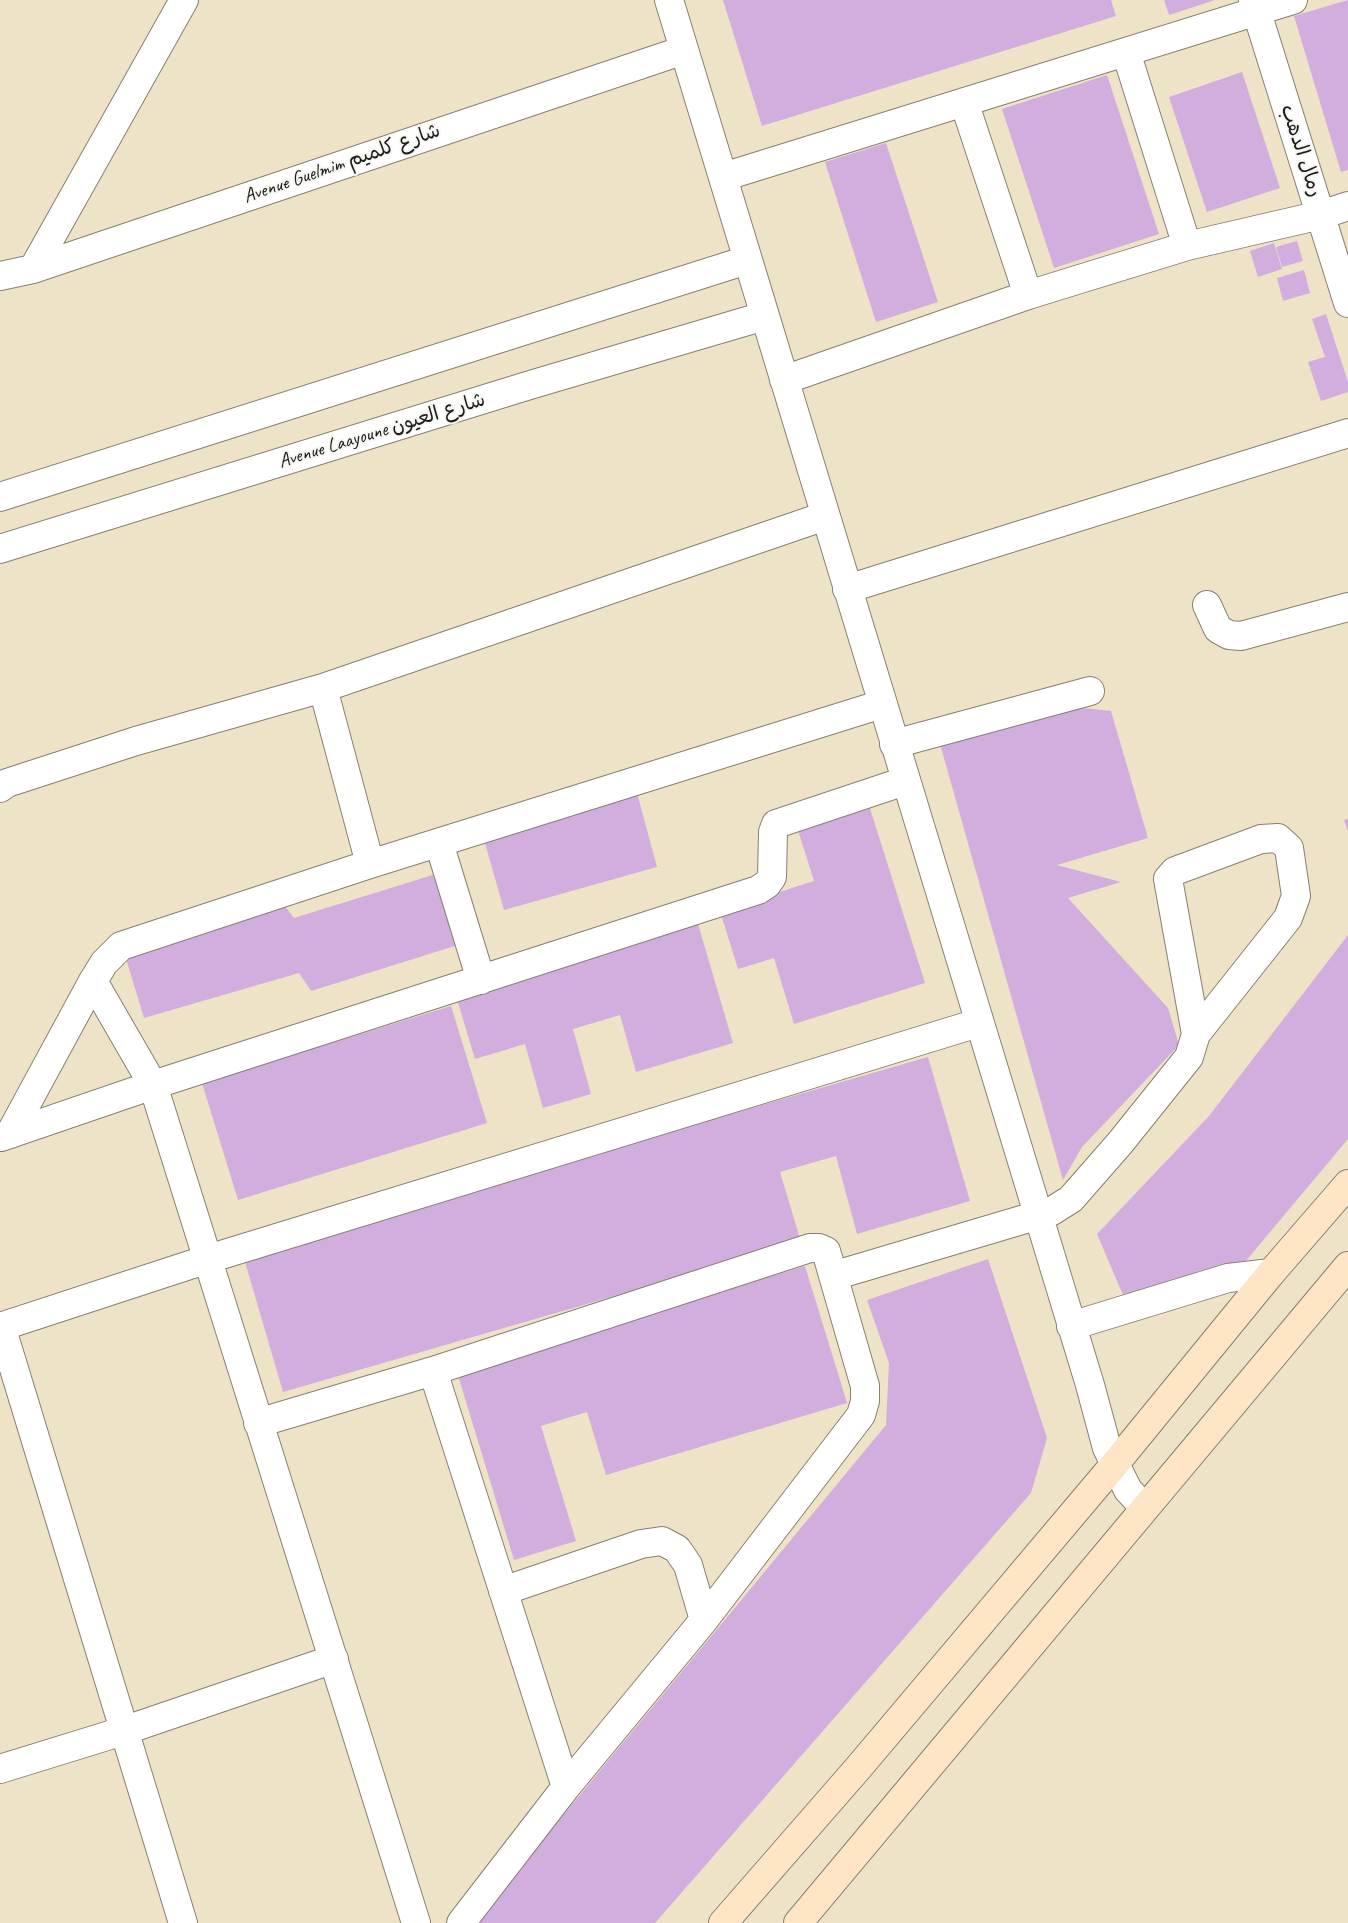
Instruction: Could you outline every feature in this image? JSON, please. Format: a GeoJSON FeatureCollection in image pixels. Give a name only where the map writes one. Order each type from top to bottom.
{"type":"FeatureCollection","features":[{"type":"Feature","properties":{"kind":"street"},"geometry":{"type":"LineString","coordinates":[[34,269],[184,0]]}},
{"type":"Feature","properties":{"kind":"street"},"geometry":{"type":"LineString","coordinates":[[669,0],[1107,1448],[1128,1490],[1144,1507]]}},
{"type":"Feature","properties":{"kind":"street"},"geometry":{"type":"LineString","coordinates":[[722,177],[1126,52],[1255,6],[1293,0]]}},
{"type":"Feature","properties":{"kind":"street","name":"رمال الدهب"},"geometry":{"type":"LineString","coordinates":[[1255,6],[1348,303]]}},
{"type":"Feature","properties":{"kind":"street","name":"Avenue Guelmim شارع كلميم"},"geometry":{"type":"LineString","coordinates":[[0,276],[34,269],[684,50]]}},
{"type":"Feature","properties":{"kind":"street"},"geometry":{"type":"LineString","coordinates":[[1126,52],[1187,246]]}},
{"type":"Feature","properties":{"kind":"street"},"geometry":{"type":"LineString","coordinates":[[964,102],[1028,295]]}},
{"type":"Feature","properties":{"kind":"street"},"geometry":{"type":"LineString","coordinates":[[784,380],[1028,295],[1187,246],[1321,215],[1348,206]]}},
{"type":"Feature","properties":{"kind":"street"},"geometry":{"type":"LineString","coordinates":[[0,497],[747,260]]}},
{"type":"Feature","properties":{"kind":"street","name":"Avenue Laayoune شارع العيون"},"geometry":{"type":"LineString","coordinates":[[0,549],[520,388],[764,316]]}},
{"type":"Feature","properties":{"kind":"street"},"geometry":{"type":"LineString","coordinates":[[847,589],[1348,433]]}},
{"type":"Feature","properties":{"kind":"street"},"geometry":{"type":"LineString","coordinates":[[0,788],[7,783],[136,741],[324,688],[825,516]]}},
{"type":"Feature","properties":{"kind":"street"},"geometry":{"type":"LineString","coordinates":[[1207,605],[1218,628],[1229,634],[1241,636],[1348,607]]}},
{"type":"Feature","properties":{"kind":"street"},"geometry":{"type":"LineString","coordinates":[[324,688],[370,864]]}},
{"type":"Feature","properties":{"kind":"street"},"geometry":{"type":"LineString","coordinates":[[894,744],[1090,691]]}},
{"type":"Feature","properties":{"kind":"street"},"geometry":{"type":"LineString","coordinates":[[5,1136],[93,981],[104,963],[121,946],[370,864],[882,704]]}},
{"type":"Feature","properties":{"kind":"street"},"geometry":{"type":"LineString","coordinates":[[5,1136],[153,1085],[758,890],[767,884],[772,877],[773,832],[776,824],[905,781]]}},
{"type":"Feature","properties":{"kind":"street"},"geometry":{"type":"LineString","coordinates":[[833,1276],[1037,1216],[1052,1211],[1070,1199],[1120,1143],[1189,1057],[1196,1034],[1288,918],[1296,896],[1289,848],[1278,838],[1261,839],[1175,870],[1168,879],[1196,1034]]}},
{"type":"Feature","properties":{"kind":"street"},"geometry":{"type":"LineString","coordinates":[[439,843],[481,980]]}},
{"type":"Feature","properties":{"kind":"street"},"geometry":{"type":"LineString","coordinates":[[93,981],[153,1085],[416,1923]]}},
{"type":"Feature","properties":{"kind":"street"},"geometry":{"type":"LineString","coordinates":[[183,1923],[1,1327],[208,1258],[978,1023]]}},
{"type":"Feature","properties":{"kind":"street"},"geometry":{"type":"LineString","coordinates":[[723,1923],[859,1767],[1114,1465],[1271,1273],[1348,1184]]}},
{"type":"Feature","properties":{"kind":"street"},"geometry":{"type":"LineString","coordinates":[[258,1422],[433,1371],[810,1248],[819,1248],[826,1251],[865,1386],[865,1401],[861,1415],[704,1620],[566,1787],[461,1923]]}},
{"type":"Feature","properties":{"kind":"street"},"geometry":{"type":"LineString","coordinates":[[798,1923],[1144,1507],[1348,1266]]}},
{"type":"Feature","properties":{"kind":"street"},"geometry":{"type":"LineString","coordinates":[[1071,1326],[1228,1278],[1271,1273]]}},
{"type":"Feature","properties":{"kind":"street"},"geometry":{"type":"LineString","coordinates":[[433,1371],[566,1787]]}},
{"type":"Feature","properties":{"kind":"street"},"geometry":{"type":"LineString","coordinates":[[503,1591],[641,1544],[662,1541],[677,1549],[688,1565],[704,1620]]}},
{"type":"Feature","properties":{"kind":"street"},"geometry":{"type":"LineString","coordinates":[[0,1769],[124,1731],[334,1659]]}},
{"type":"Feature","properties":{"kind":"building"},"geometry":{"type":"Polygon","coordinates":[[[723,0],[1111,0],[1116,16],[762,126],[723,0]]]}},
{"type":"Feature","properties":{"kind":"building"},"geometry":{"type":"Polygon","coordinates":[[[1164,0],[1215,0],[1169,15],[1164,0]]]}},
{"type":"Feature","properties":{"kind":"building"},"geometry":{"type":"Polygon","coordinates":[[[1348,0],[1348,170],[1341,172],[1294,16],[1348,0]]]}},
{"type":"Feature","properties":{"kind":"building"},"geometry":{"type":"Polygon","coordinates":[[[1242,72],[1280,188],[1207,212],[1169,97],[1242,72]]]}},
{"type":"Feature","properties":{"kind":"building"},"geometry":{"type":"Polygon","coordinates":[[[1107,75],[1159,234],[1054,268],[1002,109],[1107,75]]]}},
{"type":"Feature","properties":{"kind":"building"},"geometry":{"type":"Polygon","coordinates":[[[886,143],[938,302],[876,322],[825,162],[886,143]]]}},
{"type":"Feature","properties":{"kind":"building"},"geometry":{"type":"Polygon","coordinates":[[[1297,241],[1303,261],[1282,267],[1276,247],[1297,241]]]}},
{"type":"Feature","properties":{"kind":"building"},"geometry":{"type":"Polygon","coordinates":[[[1274,243],[1282,269],[1258,277],[1250,251],[1274,243]]]}},
{"type":"Feature","properties":{"kind":"building"},"geometry":{"type":"Polygon","coordinates":[[[1304,270],[1310,293],[1283,301],[1277,278],[1304,270]]]}},
{"type":"Feature","properties":{"kind":"building"},"geometry":{"type":"Polygon","coordinates":[[[1326,314],[1348,382],[1348,392],[1321,401],[1308,362],[1325,357],[1312,319],[1326,314]]]}},
{"type":"Feature","properties":{"kind":"building"},"geometry":{"type":"Polygon","coordinates":[[[1073,707],[1111,711],[1148,838],[1057,865],[1121,882],[1068,898],[1168,1008],[1179,1045],[1082,1147],[1063,1180],[940,744],[1073,707]]]}},
{"type":"Feature","properties":{"kind":"building"},"geometry":{"type":"Polygon","coordinates":[[[637,793],[657,867],[504,910],[483,836],[637,793]]]}},
{"type":"Feature","properties":{"kind":"building"},"geometry":{"type":"Polygon","coordinates":[[[868,802],[925,983],[794,1024],[774,958],[738,969],[720,911],[814,881],[796,824],[868,802]]]}},
{"type":"Feature","properties":{"kind":"building"},"geometry":{"type":"Polygon","coordinates":[[[1348,819],[1348,832],[1344,820],[1348,819]]]}},
{"type":"Feature","properties":{"kind":"building"},"geometry":{"type":"Polygon","coordinates":[[[439,873],[461,944],[311,991],[299,973],[144,1018],[124,952],[284,905],[294,918],[439,873]]]}},
{"type":"Feature","properties":{"kind":"building"},"geometry":{"type":"Polygon","coordinates":[[[698,924],[733,1043],[636,1072],[620,1015],[573,1029],[591,1094],[543,1108],[525,1044],[475,1059],[456,996],[698,924]]]}},
{"type":"Feature","properties":{"kind":"building"},"geometry":{"type":"Polygon","coordinates":[[[1348,935],[1348,1139],[1245,1262],[1199,1271],[1155,1290],[1123,1295],[1097,1234],[1209,1116],[1348,935]]]}},
{"type":"Feature","properties":{"kind":"building"},"geometry":{"type":"Polygon","coordinates":[[[451,1006],[487,1123],[238,1200],[202,1083],[451,1006]]]}},
{"type":"Feature","properties":{"kind":"building"},"geometry":{"type":"Polygon","coordinates":[[[928,1057],[970,1201],[857,1234],[836,1156],[780,1172],[801,1242],[283,1392],[243,1255],[928,1057]]]}},
{"type":"Feature","properties":{"kind":"building"},"geometry":{"type":"Polygon","coordinates":[[[988,1259],[1047,1438],[1031,1493],[655,1923],[474,1923],[886,1425],[889,1363],[867,1300],[988,1259]]]}},
{"type":"Feature","properties":{"kind":"building"},"geometry":{"type":"Polygon","coordinates":[[[805,1266],[847,1403],[606,1475],[587,1412],[541,1426],[576,1541],[514,1560],[457,1372],[805,1266]]]}}]}
